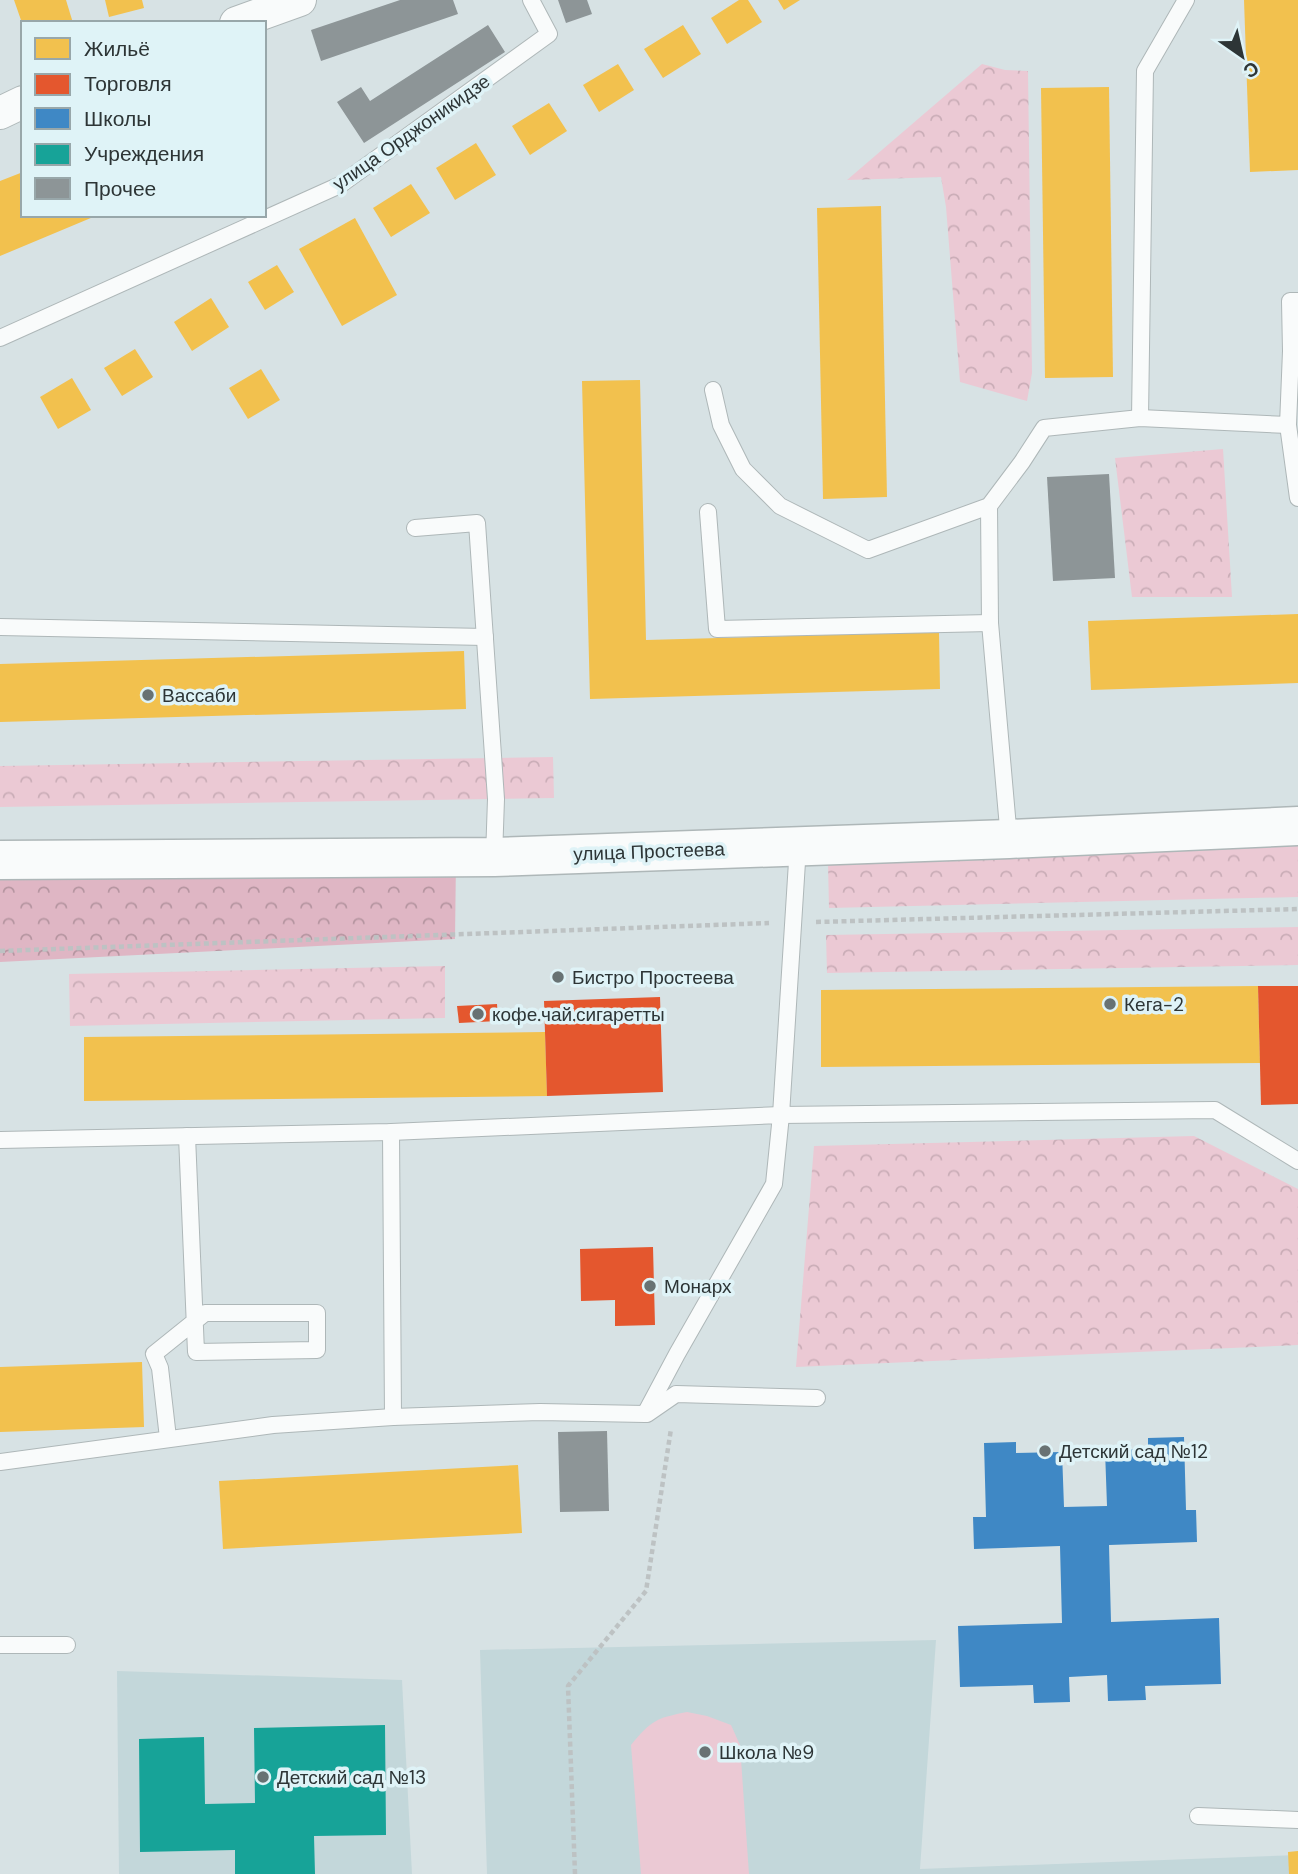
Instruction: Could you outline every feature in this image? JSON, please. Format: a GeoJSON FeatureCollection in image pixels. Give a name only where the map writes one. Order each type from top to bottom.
{"type":"FeatureCollection","features":[{"type":"Feature","properties":{"kind":"street"},"geometry":{"type":"LineString","coordinates":[[242,21],[300,0]]}},
{"type":"Feature","properties":{"kind":"street"},"geometry":{"type":"LineString","coordinates":[[0,113],[21,103]]}},
{"type":"Feature","properties":{"kind":"street","name":"улица Простеева"},"geometry":{"type":"LineString","coordinates":[[0,860],[494,857],[1298,826]]}},
{"type":"Feature","properties":{"kind":"lane","name":"улица Орджоникидзе"},"geometry":{"type":"LineString","coordinates":[[0,338],[340,185],[550,34],[531,0]]}},
{"type":"Feature","properties":{"kind":"lane"},"geometry":{"type":"LineString","coordinates":[[1140,418],[1145,71],[1186,0]]}},
{"type":"Feature","properties":{"kind":"lane"},"geometry":{"type":"LineString","coordinates":[[1298,301],[1290,301],[1288,425],[1298,498]]}},
{"type":"Feature","properties":{"kind":"lane"},"geometry":{"type":"LineString","coordinates":[[713,390],[721,425],[743,469],[780,506],[868,550],[989,506],[1044,428],[1140,418],[1288,425]]}},
{"type":"Feature","properties":{"kind":"lane"},"geometry":{"type":"LineString","coordinates":[[989,506],[990,623],[1009,839]]}},
{"type":"Feature","properties":{"kind":"lane"},"geometry":{"type":"LineString","coordinates":[[708,512],[717,629],[990,623]]}},
{"type":"Feature","properties":{"kind":"lane"},"geometry":{"type":"LineString","coordinates":[[415,528],[477,523],[496,799],[494,857]]}},
{"type":"Feature","properties":{"kind":"lane"},"geometry":{"type":"LineString","coordinates":[[0,627],[485,637]]}},
{"type":"Feature","properties":{"kind":"lane"},"geometry":{"type":"LineString","coordinates":[[645,1415],[774,1184],[798,846]]}},
{"type":"Feature","properties":{"kind":"lane"},"geometry":{"type":"LineString","coordinates":[[0,1140],[391,1132],[781,1115],[1215,1110],[1298,1161]]}},
{"type":"Feature","properties":{"kind":"lane"},"geometry":{"type":"LineString","coordinates":[[391,1132],[393,1418]]}},
{"type":"Feature","properties":{"kind":"lane"},"geometry":{"type":"LineString","coordinates":[[168,1438],[160,1368],[154,1354],[195,1321],[205,1313],[317,1313],[317,1350],[197,1352],[195,1321],[187,1136]]}},
{"type":"Feature","properties":{"kind":"lane"},"geometry":{"type":"LineString","coordinates":[[0,1462],[273,1425],[540,1412],[645,1415],[676,1394],[817,1398]]}},
{"type":"Feature","properties":{"kind":"lane"},"geometry":{"type":"LineString","coordinates":[[0,1645],[67,1645]]}},
{"type":"Feature","properties":{"kind":"lane"},"geometry":{"type":"LineString","coordinates":[[1198,1816],[1298,1820]]}},
{"type":"Feature","properties":{"kind":"path"},"geometry":{"type":"LineString","coordinates":[[0,951],[793,922],[1298,909]]}},
{"type":"Feature","properties":{"kind":"path"},"geometry":{"type":"LineString","coordinates":[[575,1874],[568,1686],[646,1591],[676,1394]]}},
{"type":"Feature","properties":{"kind":"shaded area","name":"Школа №9"},"geometry":{"type":"Polygon","coordinates":[[[936,1640],[920,1869],[1298,1855],[1298,1874],[487,1874],[480,1650],[936,1640]]]}},
{"type":"Feature","properties":{"kind":"shaded area","name":"Детский сад №13"},"geometry":{"type":"Polygon","coordinates":[[[117,1671],[402,1680],[412,1874],[119,1874],[117,1671]]]}},
{"type":"Feature","properties":{"kind":"green space"},"geometry":{"type":"Polygon","coordinates":[[[982,64],[1005,70],[1028,71],[1032,373],[1027,401],[960,382],[946,207],[941,177],[847,180],[982,64]]]}},
{"type":"Feature","properties":{"kind":"green space"},"geometry":{"type":"Polygon","coordinates":[[[1223,449],[1232,597],[1132,597],[1115,458],[1223,449]]]}},
{"type":"Feature","properties":{"kind":"green space"},"geometry":{"type":"Polygon","coordinates":[[[553,757],[554,798],[0,807],[0,766],[553,757]]]}},
{"type":"Feature","properties":{"kind":"green space"},"geometry":{"type":"Polygon","coordinates":[[[1298,843],[1298,897],[829,908],[828,863],[1298,843]]]}},
{"type":"Feature","properties":{"kind":"green space"},"geometry":{"type":"Polygon","coordinates":[[[456,859],[455,939],[0,962],[0,878],[456,859]]]}},
{"type":"Feature","properties":{"kind":"green space"},"geometry":{"type":"Polygon","coordinates":[[[1298,927],[1298,965],[827,973],[826,935],[1298,927]]]}},
{"type":"Feature","properties":{"kind":"green space"},"geometry":{"type":"Polygon","coordinates":[[[445,966],[445,1018],[70,1026],[69,974],[445,966]]]}},
{"type":"Feature","properties":{"kind":"green space"},"geometry":{"type":"Polygon","coordinates":[[[1194,1136],[1298,1189],[1298,1345],[796,1367],[814,1146],[1194,1136]]]}},
{"type":"Feature","properties":{"kind":"green space"},"geometry":{"type":"Polygon","coordinates":[[[687,1712],[731,1725],[740,1745],[749,1874],[641,1874],[631,1745],[655,1721],[687,1712]]]}},
{"type":"Feature","properties":{"kind":"building: Жильё"},"geometry":{"type":"Polygon","coordinates":[[[14,0],[66,0],[72,21],[21,21],[14,0]]]}},
{"type":"Feature","properties":{"kind":"building: Жильё"},"geometry":{"type":"Polygon","coordinates":[[[105,0],[142,0],[144,8],[109,17],[105,0]]]}},
{"type":"Feature","properties":{"kind":"building: Жильё"},"geometry":{"type":"Polygon","coordinates":[[[739,0],[748,0],[762,22],[727,44],[711,18],[739,0]]]}},
{"type":"Feature","properties":{"kind":"building: Жильё"},"geometry":{"type":"Polygon","coordinates":[[[778,0],[800,0],[784,10],[778,0]]]}},
{"type":"Feature","properties":{"kind":"building: Жильё"},"geometry":{"type":"Polygon","coordinates":[[[1244,0],[1298,0],[1298,170],[1250,172],[1244,0]]]}},
{"type":"Feature","properties":{"kind":"building: Жильё"},"geometry":{"type":"Polygon","coordinates":[[[683,25],[701,54],[663,78],[644,49],[683,25]]]}},
{"type":"Feature","properties":{"kind":"building: Жильё"},"geometry":{"type":"Polygon","coordinates":[[[618,64],[634,90],[599,112],[583,85],[618,64]]]}},
{"type":"Feature","properties":{"kind":"building: Жильё"},"geometry":{"type":"Polygon","coordinates":[[[1109,87],[1113,377],[1045,378],[1041,88],[1109,87]]]}},
{"type":"Feature","properties":{"kind":"building: Жильё"},"geometry":{"type":"Polygon","coordinates":[[[549,103],[567,131],[530,155],[512,126],[549,103]]]}},
{"type":"Feature","properties":{"kind":"building: Жильё"},"geometry":{"type":"Polygon","coordinates":[[[476,143],[496,175],[455,200],[436,168],[476,143]]]}},
{"type":"Feature","properties":{"kind":"building: Жильё"},"geometry":{"type":"Polygon","coordinates":[[[21,173],[21,217],[93,217],[0,256],[0,181],[21,173]]]}},
{"type":"Feature","properties":{"kind":"building: Жильё"},"geometry":{"type":"Polygon","coordinates":[[[411,184],[430,213],[391,237],[373,208],[411,184]]]}},
{"type":"Feature","properties":{"kind":"building: Жильё"},"geometry":{"type":"Polygon","coordinates":[[[881,206],[887,497],[823,499],[817,208],[881,206]]]}},
{"type":"Feature","properties":{"kind":"building: Жильё"},"geometry":{"type":"Polygon","coordinates":[[[355,218],[397,295],[342,326],[299,249],[355,218]]]}},
{"type":"Feature","properties":{"kind":"building: Жильё"},"geometry":{"type":"Polygon","coordinates":[[[277,265],[294,292],[265,310],[248,282],[277,265]]]}},
{"type":"Feature","properties":{"kind":"building: Жильё"},"geometry":{"type":"Polygon","coordinates":[[[211,298],[229,327],[192,351],[174,322],[211,298]]]}},
{"type":"Feature","properties":{"kind":"building: Жильё"},"geometry":{"type":"Polygon","coordinates":[[[135,349],[153,377],[122,396],[104,368],[135,349]]]}},
{"type":"Feature","properties":{"kind":"building: Жильё"},"geometry":{"type":"Polygon","coordinates":[[[261,369],[280,400],[248,419],[229,388],[261,369]]]}},
{"type":"Feature","properties":{"kind":"building: Жильё"},"geometry":{"type":"Polygon","coordinates":[[[72,378],[91,410],[58,429],[40,397],[72,378]]]}},
{"type":"Feature","properties":{"kind":"building: Жильё"},"geometry":{"type":"Polygon","coordinates":[[[640,380],[646,640],[939,632],[940,689],[590,699],[582,381],[640,380]]]}},
{"type":"Feature","properties":{"kind":"building: Жильё"},"geometry":{"type":"Polygon","coordinates":[[[1298,614],[1298,683],[1091,690],[1088,621],[1298,614]]]}},
{"type":"Feature","properties":{"kind":"building: Жильё"},"geometry":{"type":"Polygon","coordinates":[[[464,651],[466,709],[0,722],[0,664],[464,651]]]}},
{"type":"Feature","properties":{"kind":"building: Жильё"},"geometry":{"type":"Polygon","coordinates":[[[1258,986],[1260,1063],[821,1067],[821,990],[1258,986]]]}},
{"type":"Feature","properties":{"kind":"building: Жильё"},"geometry":{"type":"Polygon","coordinates":[[[545,1032],[547,1096],[84,1101],[84,1037],[545,1032]]]}},
{"type":"Feature","properties":{"kind":"building: Жильё"},"geometry":{"type":"Polygon","coordinates":[[[142,1362],[144,1427],[0,1432],[0,1367],[142,1362]]]}},
{"type":"Feature","properties":{"kind":"building: Жильё"},"geometry":{"type":"Polygon","coordinates":[[[518,1465],[522,1533],[223,1549],[219,1481],[518,1465]]]}},
{"type":"Feature","properties":{"kind":"building: Жильё"},"geometry":{"type":"Polygon","coordinates":[[[1298,1851],[1298,1874],[1289,1874],[1288,1852],[1298,1851]]]}},
{"type":"Feature","properties":{"kind":"building: Торговля"},"geometry":{"type":"Polygon","coordinates":[[[1258,986],[1298,986],[1298,1104],[1261,1105],[1258,986]]]}},
{"type":"Feature","properties":{"kind":"building: Торговля"},"geometry":{"type":"Polygon","coordinates":[[[660,997],[663,1092],[547,1096],[544,1001],[660,997]]]}},
{"type":"Feature","properties":{"kind":"building: Торговля","name":"кофе.чай.сигаретты"},"geometry":{"type":"Polygon","coordinates":[[[497,1004],[498,1021],[459,1023],[457,1006],[497,1004]]]}},
{"type":"Feature","properties":{"kind":"building: Торговля"},"geometry":{"type":"Polygon","coordinates":[[[653,1247],[655,1325],[615,1326],[615,1300],[581,1301],[580,1249],[653,1247]]]}},
{"type":"Feature","properties":{"kind":"building: Школы"},"geometry":{"type":"Polygon","coordinates":[[[1184,1437],[1186,1510],[1196,1510],[1197,1542],[1109,1545],[1111,1622],[1219,1618],[1221,1684],[1145,1686],[1146,1700],[1108,1701],[1107,1675],[1069,1677],[1070,1702],[1034,1703],[1033,1685],[960,1687],[958,1626],[1062,1623],[1060,1546],[974,1549],[973,1517],[986,1517],[984,1443],[1016,1442],[1016,1453],[1062,1452],[1064,1507],[1107,1506],[1105,1450],[1148,1449],[1148,1438],[1184,1437]]]}},
{"type":"Feature","properties":{"kind":"building: Учреждения"},"geometry":{"type":"Polygon","coordinates":[[[385,1725],[386,1835],[314,1836],[315,1874],[235,1874],[235,1850],[140,1852],[139,1739],[204,1737],[205,1804],[255,1803],[254,1728],[385,1725]]]}},
{"type":"Feature","properties":{"kind":"building: Прочее"},"geometry":{"type":"Polygon","coordinates":[[[400,0],[453,0],[458,14],[321,61],[311,30],[400,0]]]}},
{"type":"Feature","properties":{"kind":"building: Прочее"},"geometry":{"type":"Polygon","coordinates":[[[558,0],[587,0],[592,14],[566,23],[558,0]]]}},
{"type":"Feature","properties":{"kind":"building: Прочее"},"geometry":{"type":"Polygon","coordinates":[[[488,25],[505,52],[364,143],[337,102],[361,87],[370,101],[488,25]]]}},
{"type":"Feature","properties":{"kind":"building: Прочее"},"geometry":{"type":"Polygon","coordinates":[[[1109,474],[1115,578],[1053,581],[1047,477],[1109,474]]]}},
{"type":"Feature","properties":{"kind":"building: Прочее"},"geometry":{"type":"Polygon","coordinates":[[[607,1431],[609,1511],[560,1512],[558,1432],[607,1431]]]}},
{"type":"Feature","properties":{"kind":"place","name":"Вассаби"},"geometry":{"type":"Point","coordinates":[148,695]}},
{"type":"Feature","properties":{"kind":"place","name":"Бистро Простеева"},"geometry":{"type":"Point","coordinates":[558,977]}},
{"type":"Feature","properties":{"kind":"place","name":"Кега-2"},"geometry":{"type":"Point","coordinates":[1110,1004]}},
{"type":"Feature","properties":{"kind":"place","name":"кофе.чай.сигаретты"},"geometry":{"type":"Point","coordinates":[478,1014]}},
{"type":"Feature","properties":{"kind":"place","name":"Монарх"},"geometry":{"type":"Point","coordinates":[650,1286]}},
{"type":"Feature","properties":{"kind":"place","name":"Детский сад №12"},"geometry":{"type":"Point","coordinates":[1045,1451]}},
{"type":"Feature","properties":{"kind":"place","name":"Школа №9"},"geometry":{"type":"Point","coordinates":[705,1752]}},
{"type":"Feature","properties":{"kind":"place","name":"Детский сад №13"},"geometry":{"type":"Point","coordinates":[263,1777]}}]}
